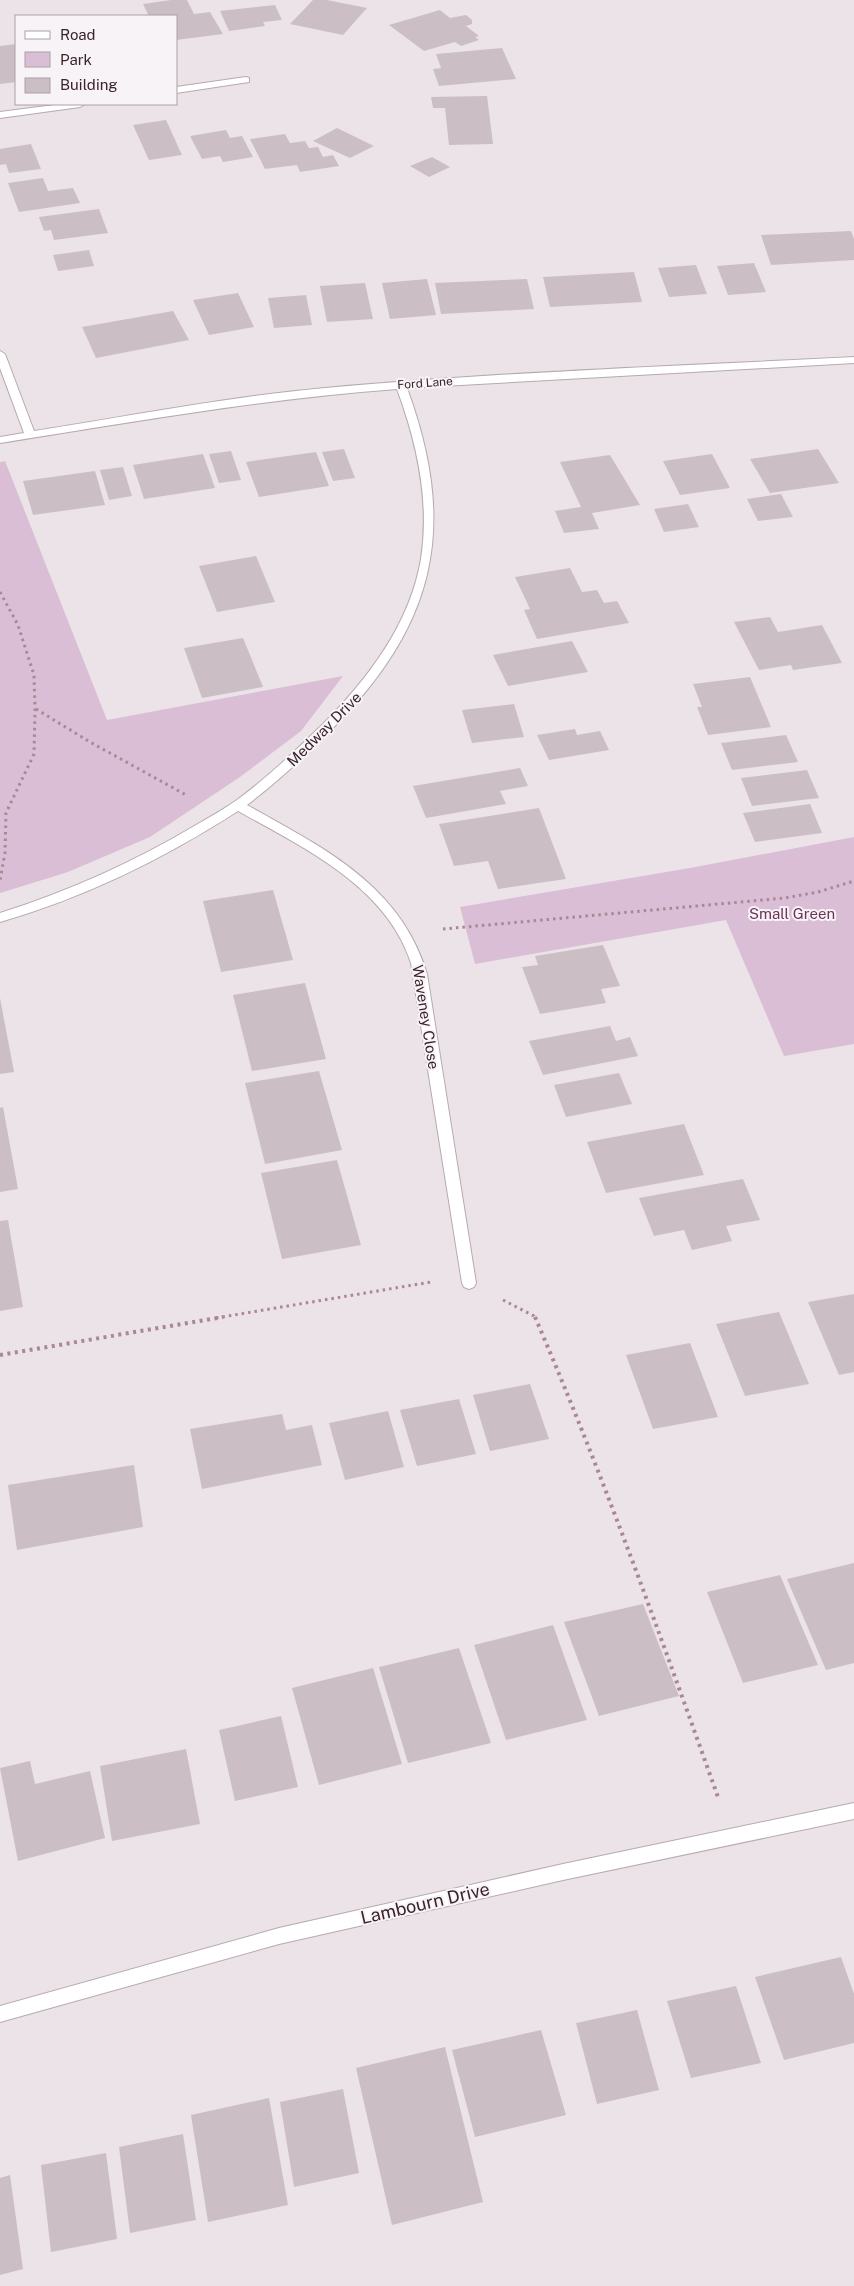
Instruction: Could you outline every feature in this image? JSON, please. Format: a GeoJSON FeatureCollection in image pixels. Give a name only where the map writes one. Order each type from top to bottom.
{"type":"FeatureCollection","features":[{"type":"Feature","properties":{"kind":"street"},"geometry":{"type":"LineString","coordinates":[[178,90],[246,80]]}},
{"type":"Feature","properties":{"kind":"street"},"geometry":{"type":"LineString","coordinates":[[0,115],[73,105]]}},
{"type":"Feature","properties":{"kind":"street"},"geometry":{"type":"LineString","coordinates":[[0,354],[30,435]]}},
{"type":"Feature","properties":{"kind":"street","name":"Ford Lane"},"geometry":{"type":"LineString","coordinates":[[0,440],[239,401],[401,385],[854,360]]}},
{"type":"Feature","properties":{"kind":"street","name":"Medway Drive"},"geometry":{"type":"LineString","coordinates":[[0,918],[98,883],[143,861],[238,805],[294,761],[338,717],[374,677],[397,640],[415,601],[426,561],[430,500],[415,421],[401,385]]}},
{"type":"Feature","properties":{"kind":"street","name":"Waveney Close"},"geometry":{"type":"LineString","coordinates":[[238,805],[305,844],[352,876],[379,900],[405,932],[421,974],[469,1283]]}},
{"type":"Feature","properties":{"kind":"street","name":"Lambourn Drive"},"geometry":{"type":"LineString","coordinates":[[0,2014],[279,1936],[563,1872],[854,1811]]}},
{"type":"Feature","properties":{"kind":"path"},"geometry":{"type":"LineString","coordinates":[[0,592],[18,625],[34,675],[36,708],[34,754],[6,813],[0,883]]}},
{"type":"Feature","properties":{"kind":"path"},"geometry":{"type":"LineString","coordinates":[[36,708],[145,774],[222,814]]}},
{"type":"Feature","properties":{"kind":"path"},"geometry":{"type":"LineString","coordinates":[[846,885],[854,881]]}},
{"type":"Feature","properties":{"kind":"path"},"geometry":{"type":"LineString","coordinates":[[405,932],[785,898],[854,885]]}},
{"type":"Feature","properties":{"kind":"path"},"geometry":{"type":"LineString","coordinates":[[0,1355],[431,1282],[469,1283],[534,1316],[580,1422],[656,1622],[732,1837]]}},
{"type":"Feature","properties":{"kind":"green space"},"geometry":{"type":"Polygon","coordinates":[[[5,461],[107,720],[343,676],[301,731],[240,777],[150,837],[68,872],[0,893],[0,462],[5,461]]]}},
{"type":"Feature","properties":{"kind":"green space","name":"Small Green"},"geometry":{"type":"Polygon","coordinates":[[[854,837],[854,1044],[784,1056],[726,920],[475,964],[460,907],[690,868],[854,837]]]}},
{"type":"Feature","properties":{"kind":"building"},"geometry":{"type":"Polygon","coordinates":[[[187,0],[194,14],[210,12],[223,34],[178,40],[178,15],[148,15],[143,4],[187,0]]]}},
{"type":"Feature","properties":{"kind":"building"},"geometry":{"type":"Polygon","coordinates":[[[313,0],[327,0],[367,8],[343,35],[290,24],[313,0]]]}},
{"type":"Feature","properties":{"kind":"building"},"geometry":{"type":"Polygon","coordinates":[[[275,5],[282,20],[263,22],[265,26],[229,31],[220,11],[275,5]]]}},
{"type":"Feature","properties":{"kind":"building"},"geometry":{"type":"Polygon","coordinates":[[[440,10],[450,18],[466,15],[472,20],[472,24],[466,26],[479,36],[475,37],[479,40],[461,46],[455,42],[424,51],[389,25],[440,10]]]}},
{"type":"Feature","properties":{"kind":"building"},"geometry":{"type":"Polygon","coordinates":[[[15,44],[15,82],[0,84],[0,46],[15,44]]]}},
{"type":"Feature","properties":{"kind":"building"},"geometry":{"type":"Polygon","coordinates":[[[502,48],[516,79],[439,86],[433,69],[441,68],[436,54],[502,48]]]}},
{"type":"Feature","properties":{"kind":"building"},"geometry":{"type":"Polygon","coordinates":[[[487,96],[493,144],[449,145],[445,108],[433,108],[431,97],[487,96]]]}},
{"type":"Feature","properties":{"kind":"building"},"geometry":{"type":"Polygon","coordinates":[[[166,120],[182,155],[149,160],[133,125],[166,120]]]}},
{"type":"Feature","properties":{"kind":"building"},"geometry":{"type":"Polygon","coordinates":[[[337,128],[374,146],[350,158],[313,141],[337,128]]]}},
{"type":"Feature","properties":{"kind":"building"},"geometry":{"type":"Polygon","coordinates":[[[226,130],[230,138],[242,136],[253,157],[223,162],[220,156],[202,159],[190,136],[226,130]]]}},
{"type":"Feature","properties":{"kind":"building"},"geometry":{"type":"Polygon","coordinates":[[[285,134],[290,143],[305,141],[309,148],[318,147],[323,157],[333,155],[339,166],[300,172],[297,165],[265,169],[250,139],[285,134]]]}},
{"type":"Feature","properties":{"kind":"building"},"geometry":{"type":"Polygon","coordinates":[[[31,144],[41,169],[9,173],[6,164],[0,165],[0,149],[31,144]]]}},
{"type":"Feature","properties":{"kind":"building"},"geometry":{"type":"Polygon","coordinates":[[[432,157],[450,167],[429,177],[410,166],[432,157]]]}},
{"type":"Feature","properties":{"kind":"building"},"geometry":{"type":"Polygon","coordinates":[[[43,178],[48,191],[73,188],[80,203],[19,212],[8,183],[43,178]]]}},
{"type":"Feature","properties":{"kind":"building"},"geometry":{"type":"Polygon","coordinates":[[[99,209],[108,233],[54,240],[51,230],[44,231],[39,217],[99,209]]]}},
{"type":"Feature","properties":{"kind":"building"},"geometry":{"type":"Polygon","coordinates":[[[851,231],[854,239],[854,260],[771,265],[761,235],[851,231]]]}},
{"type":"Feature","properties":{"kind":"building"},"geometry":{"type":"Polygon","coordinates":[[[89,250],[94,266],[58,271],[53,255],[89,250]]]}},
{"type":"Feature","properties":{"kind":"building"},"geometry":{"type":"Polygon","coordinates":[[[754,263],[766,292],[728,295],[717,266],[754,263]]]}},
{"type":"Feature","properties":{"kind":"building"},"geometry":{"type":"Polygon","coordinates":[[[696,265],[707,294],[669,297],[658,268],[696,265]]]}},
{"type":"Feature","properties":{"kind":"building"},"geometry":{"type":"Polygon","coordinates":[[[634,272],[642,302],[550,307],[543,277],[634,272]]]}},
{"type":"Feature","properties":{"kind":"building"},"geometry":{"type":"Polygon","coordinates":[[[427,279],[436,315],[390,319],[382,283],[427,279]]]}},
{"type":"Feature","properties":{"kind":"building"},"geometry":{"type":"Polygon","coordinates":[[[527,279],[534,309],[441,314],[435,283],[527,279]]]}},
{"type":"Feature","properties":{"kind":"building"},"geometry":{"type":"Polygon","coordinates":[[[365,283],[373,319],[327,322],[320,286],[365,283]]]}},
{"type":"Feature","properties":{"kind":"building"},"geometry":{"type":"Polygon","coordinates":[[[238,293],[254,327],[209,335],[193,300],[238,293]]]}},
{"type":"Feature","properties":{"kind":"building"},"geometry":{"type":"Polygon","coordinates":[[[306,295],[312,325],[274,328],[268,298],[306,295]]]}},
{"type":"Feature","properties":{"kind":"building"},"geometry":{"type":"Polygon","coordinates":[[[173,311],[189,340],[96,358],[82,327],[173,311]]]}},
{"type":"Feature","properties":{"kind":"building"},"geometry":{"type":"Polygon","coordinates":[[[344,449],[355,478],[333,481],[322,452],[344,449]]]}},
{"type":"Feature","properties":{"kind":"building"},"geometry":{"type":"Polygon","coordinates":[[[818,449],[839,483],[770,493],[750,459],[818,449]]]}},
{"type":"Feature","properties":{"kind":"building"},"geometry":{"type":"Polygon","coordinates":[[[231,451],[241,480],[219,483],[209,454],[231,451]]]}},
{"type":"Feature","properties":{"kind":"building"},"geometry":{"type":"Polygon","coordinates":[[[316,452],[329,486],[259,497],[246,462],[316,452]]]}},
{"type":"Feature","properties":{"kind":"building"},"geometry":{"type":"Polygon","coordinates":[[[203,454],[215,488],[144,499],[133,465],[203,454]]]}},
{"type":"Feature","properties":{"kind":"building"},"geometry":{"type":"Polygon","coordinates":[[[712,454],[730,488],[680,495],[663,461],[712,454]]]}},
{"type":"Feature","properties":{"kind":"building"},"geometry":{"type":"Polygon","coordinates":[[[610,455],[640,505],[592,513],[599,529],[564,533],[555,511],[581,507],[560,462],[610,455]]]}},
{"type":"Feature","properties":{"kind":"building"},"geometry":{"type":"Polygon","coordinates":[[[123,467],[132,496],[109,500],[100,470],[123,467]]]}},
{"type":"Feature","properties":{"kind":"building"},"geometry":{"type":"Polygon","coordinates":[[[95,471],[105,505],[33,515],[23,481],[95,471]]]}},
{"type":"Feature","properties":{"kind":"building"},"geometry":{"type":"Polygon","coordinates":[[[781,494],[793,517],[758,521],[747,499],[781,494]]]}},
{"type":"Feature","properties":{"kind":"building"},"geometry":{"type":"Polygon","coordinates":[[[688,504],[699,527],[664,532],[654,509],[688,504]]]}},
{"type":"Feature","properties":{"kind":"building"},"geometry":{"type":"Polygon","coordinates":[[[256,556],[275,602],[217,612],[199,566],[256,556]]]}},
{"type":"Feature","properties":{"kind":"building"},"geometry":{"type":"Polygon","coordinates":[[[570,568],[582,592],[597,590],[604,603],[617,601],[629,623],[537,639],[524,610],[530,609],[515,577],[570,568]]]}},
{"type":"Feature","properties":{"kind":"building"},"geometry":{"type":"Polygon","coordinates":[[[770,617],[778,632],[822,625],[842,663],[793,670],[791,665],[759,670],[734,622],[770,617]]]}},
{"type":"Feature","properties":{"kind":"building"},"geometry":{"type":"Polygon","coordinates":[[[243,638],[263,687],[202,698],[184,648],[243,638]]]}},
{"type":"Feature","properties":{"kind":"building"},"geometry":{"type":"Polygon","coordinates":[[[572,641],[588,672],[508,686],[493,655],[572,641]]]}},
{"type":"Feature","properties":{"kind":"building"},"geometry":{"type":"Polygon","coordinates":[[[750,677],[771,727],[708,735],[697,707],[702,707],[693,684],[750,677]]]}},
{"type":"Feature","properties":{"kind":"building"},"geometry":{"type":"Polygon","coordinates":[[[514,704],[524,737],[472,743],[462,710],[514,704]]]}},
{"type":"Feature","properties":{"kind":"building"},"geometry":{"type":"Polygon","coordinates":[[[575,729],[577,735],[600,731],[609,750],[549,760],[537,735],[575,729]]]}},
{"type":"Feature","properties":{"kind":"building"},"geometry":{"type":"Polygon","coordinates":[[[786,735],[798,762],[732,770],[721,743],[786,735]]]}},
{"type":"Feature","properties":{"kind":"building"},"geometry":{"type":"Polygon","coordinates":[[[520,768],[528,786],[500,791],[506,804],[426,818],[413,786],[520,768]]]}},
{"type":"Feature","properties":{"kind":"building"},"geometry":{"type":"Polygon","coordinates":[[[807,770],[819,798],[752,806],[741,778],[807,770]]]}},
{"type":"Feature","properties":{"kind":"building"},"geometry":{"type":"Polygon","coordinates":[[[810,804],[822,833],[755,842],[743,813],[810,804]]]}},
{"type":"Feature","properties":{"kind":"building"},"geometry":{"type":"Polygon","coordinates":[[[539,808],[566,879],[498,889],[488,861],[454,866],[439,824],[539,808]]]}},
{"type":"Feature","properties":{"kind":"building"},"geometry":{"type":"Polygon","coordinates":[[[273,890],[293,960],[221,972],[203,901],[273,890]]]}},
{"type":"Feature","properties":{"kind":"building"},"geometry":{"type":"Polygon","coordinates":[[[603,945],[620,986],[601,989],[606,1003],[540,1014],[522,967],[538,965],[535,956],[603,945]]]}},
{"type":"Feature","properties":{"kind":"building"},"geometry":{"type":"Polygon","coordinates":[[[305,983],[326,1059],[252,1071],[233,995],[305,983]]]}},
{"type":"Feature","properties":{"kind":"building"},"geometry":{"type":"Polygon","coordinates":[[[0,998],[14,1072],[0,1074],[0,998]]]}},
{"type":"Feature","properties":{"kind":"building"},"geometry":{"type":"Polygon","coordinates":[[[610,1026],[616,1041],[630,1037],[638,1056],[543,1075],[529,1041],[610,1026]]]}},
{"type":"Feature","properties":{"kind":"building"},"geometry":{"type":"Polygon","coordinates":[[[319,1071],[342,1150],[265,1164],[245,1083],[319,1071]]]}},
{"type":"Feature","properties":{"kind":"building"},"geometry":{"type":"Polygon","coordinates":[[[619,1073],[632,1104],[566,1117],[554,1085],[619,1073]]]}},
{"type":"Feature","properties":{"kind":"building"},"geometry":{"type":"Polygon","coordinates":[[[3,1107],[18,1189],[0,1192],[0,1108],[3,1107]]]}},
{"type":"Feature","properties":{"kind":"building"},"geometry":{"type":"Polygon","coordinates":[[[684,1124],[704,1175],[606,1193],[587,1142],[684,1124]]]}},
{"type":"Feature","properties":{"kind":"building"},"geometry":{"type":"Polygon","coordinates":[[[337,1160],[361,1245],[282,1259],[261,1173],[337,1160]]]}},
{"type":"Feature","properties":{"kind":"building"},"geometry":{"type":"Polygon","coordinates":[[[743,1179],[760,1220],[726,1226],[732,1241],[692,1250],[684,1230],[654,1236],[639,1198],[743,1179]]]}},
{"type":"Feature","properties":{"kind":"building"},"geometry":{"type":"Polygon","coordinates":[[[8,1220],[23,1307],[0,1311],[0,1221],[8,1220]]]}},
{"type":"Feature","properties":{"kind":"building"},"geometry":{"type":"Polygon","coordinates":[[[854,1294],[854,1372],[839,1375],[808,1302],[854,1294]]]}},
{"type":"Feature","properties":{"kind":"building"},"geometry":{"type":"Polygon","coordinates":[[[779,1312],[809,1384],[745,1396],[716,1324],[779,1312]]]}},
{"type":"Feature","properties":{"kind":"building"},"geometry":{"type":"Polygon","coordinates":[[[690,1343],[718,1417],[653,1429],[626,1355],[690,1343]]]}},
{"type":"Feature","properties":{"kind":"building"},"geometry":{"type":"Polygon","coordinates":[[[530,1384],[549,1439],[490,1451],[473,1395],[530,1384]]]}},
{"type":"Feature","properties":{"kind":"building"},"geometry":{"type":"Polygon","coordinates":[[[459,1399],[476,1454],[417,1466],[400,1410],[459,1399]]]}},
{"type":"Feature","properties":{"kind":"building"},"geometry":{"type":"Polygon","coordinates":[[[388,1411],[404,1467],[345,1480],[329,1423],[388,1411]]]}},
{"type":"Feature","properties":{"kind":"building"},"geometry":{"type":"Polygon","coordinates":[[[282,1414],[286,1430],[312,1425],[322,1465],[202,1489],[190,1429],[282,1414]]]}},
{"type":"Feature","properties":{"kind":"building"},"geometry":{"type":"Polygon","coordinates":[[[134,1465],[143,1527],[17,1550],[8,1485],[134,1465]]]}},
{"type":"Feature","properties":{"kind":"building"},"geometry":{"type":"Polygon","coordinates":[[[854,1563],[854,1663],[826,1670],[787,1579],[854,1563]]]}},
{"type":"Feature","properties":{"kind":"building"},"geometry":{"type":"Polygon","coordinates":[[[780,1575],[818,1665],[743,1683],[707,1592],[780,1575]]]}},
{"type":"Feature","properties":{"kind":"building"},"geometry":{"type":"Polygon","coordinates":[[[643,1604],[679,1696],[599,1716],[564,1622],[643,1604]]]}},
{"type":"Feature","properties":{"kind":"building"},"geometry":{"type":"Polygon","coordinates":[[[553,1625],[587,1720],[506,1740],[474,1645],[553,1625]]]}},
{"type":"Feature","properties":{"kind":"building"},"geometry":{"type":"Polygon","coordinates":[[[459,1648],[491,1743],[408,1763],[379,1667],[459,1648]]]}},
{"type":"Feature","properties":{"kind":"building"},"geometry":{"type":"Polygon","coordinates":[[[373,1668],[402,1764],[319,1785],[292,1688],[373,1668]]]}},
{"type":"Feature","properties":{"kind":"building"},"geometry":{"type":"Polygon","coordinates":[[[281,1716],[298,1787],[235,1801],[219,1730],[281,1716]]]}},
{"type":"Feature","properties":{"kind":"building"},"geometry":{"type":"Polygon","coordinates":[[[186,1749],[200,1824],[112,1841],[100,1766],[186,1749]]]}},
{"type":"Feature","properties":{"kind":"building"},"geometry":{"type":"Polygon","coordinates":[[[30,1761],[35,1784],[90,1771],[105,1838],[18,1861],[0,1768],[30,1761]]]}},
{"type":"Feature","properties":{"kind":"building"},"geometry":{"type":"Polygon","coordinates":[[[841,1957],[854,1994],[854,2043],[784,2060],[755,1977],[841,1957]]]}},
{"type":"Feature","properties":{"kind":"building"},"geometry":{"type":"Polygon","coordinates":[[[736,1986],[761,2063],[691,2078],[667,2001],[736,1986]]]}},
{"type":"Feature","properties":{"kind":"building"},"geometry":{"type":"Polygon","coordinates":[[[637,2010],[659,2090],[597,2104],[576,2023],[637,2010]]]}},
{"type":"Feature","properties":{"kind":"building"},"geometry":{"type":"Polygon","coordinates":[[[541,2030],[566,2115],[475,2137],[452,2050],[541,2030]]]}},
{"type":"Feature","properties":{"kind":"building"},"geometry":{"type":"Polygon","coordinates":[[[445,2047],[483,2202],[392,2225],[356,2068],[445,2047]]]}},
{"type":"Feature","properties":{"kind":"building"},"geometry":{"type":"Polygon","coordinates":[[[343,2089],[359,2173],[294,2187],[280,2102],[343,2089]]]}},
{"type":"Feature","properties":{"kind":"building"},"geometry":{"type":"Polygon","coordinates":[[[269,2098],[288,2205],[208,2222],[191,2115],[269,2098]]]}},
{"type":"Feature","properties":{"kind":"building"},"geometry":{"type":"Polygon","coordinates":[[[183,2134],[196,2220],[130,2233],[119,2147],[183,2134]]]}},
{"type":"Feature","properties":{"kind":"building"},"geometry":{"type":"Polygon","coordinates":[[[106,2153],[117,2239],[51,2252],[41,2165],[106,2153]]]}},
{"type":"Feature","properties":{"kind":"building"},"geometry":{"type":"Polygon","coordinates":[[[10,2175],[23,2269],[0,2275],[0,2178],[10,2175]]]}}]}
